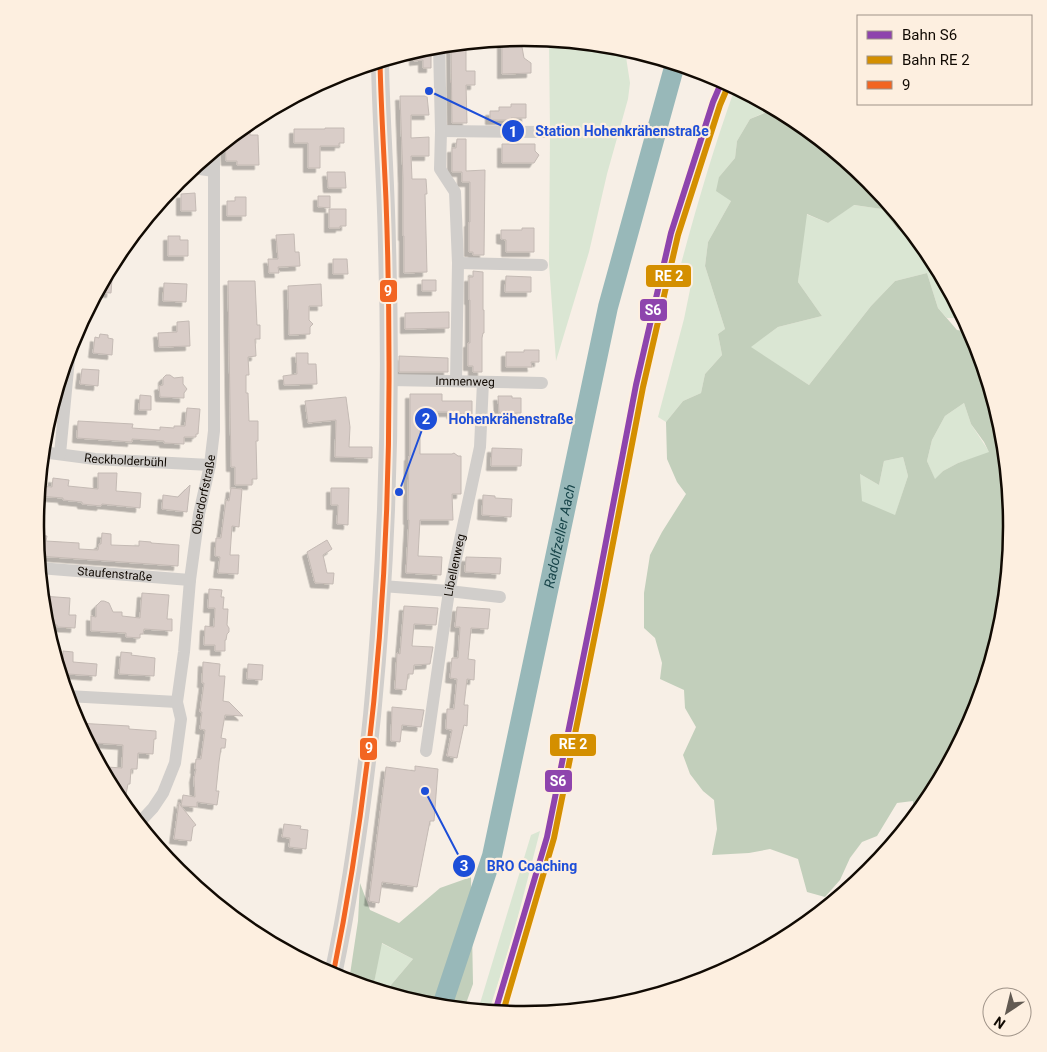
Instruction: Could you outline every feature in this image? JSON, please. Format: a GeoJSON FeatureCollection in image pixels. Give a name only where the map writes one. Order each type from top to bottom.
{"type":"FeatureCollection","features":[{"type":"Feature","properties":{"kind":"main road"},"geometry":{"type":"LineString","coordinates":[[334,966],[343,929],[366,771],[378,658],[382,586],[389,380],[388,246],[380,69]]}},
{"type":"Feature","properties":{"kind":"street"},"geometry":{"type":"LineString","coordinates":[[439,54],[440,169],[455,192],[458,263],[456,381]]}},
{"type":"Feature","properties":{"kind":"street"},"geometry":{"type":"LineString","coordinates":[[441,131],[544,132]]}},
{"type":"Feature","properties":{"kind":"street","name":"Oberdorfstraße"},"geometry":{"type":"LineString","coordinates":[[143,818],[163,793],[175,763],[181,719],[177,702],[184,652],[190,580],[199,514],[210,465],[214,431],[214,159]]}},
{"type":"Feature","properties":{"kind":"street"},"geometry":{"type":"LineString","coordinates":[[202,169],[214,171]]}},
{"type":"Feature","properties":{"kind":"street"},"geometry":{"type":"LineString","coordinates":[[458,263],[542,265]]}},
{"type":"Feature","properties":{"kind":"street"},"geometry":{"type":"LineString","coordinates":[[60,454],[67,378]]}},
{"type":"Feature","properties":{"kind":"street","name":"Immenweg"},"geometry":{"type":"LineString","coordinates":[[389,380],[542,383]]}},
{"type":"Feature","properties":{"kind":"street","name":"Libellenweg"},"geometry":{"type":"LineString","coordinates":[[426,751],[449,591],[480,447],[483,382]]}},
{"type":"Feature","properties":{"kind":"street","name":"Reckholderbühl"},"geometry":{"type":"LineString","coordinates":[[50,453],[94,459],[210,465]]}},
{"type":"Feature","properties":{"kind":"street","name":"Staufenstraße"},"geometry":{"type":"LineString","coordinates":[[46,569],[190,580]]}},
{"type":"Feature","properties":{"kind":"street"},"geometry":{"type":"LineString","coordinates":[[382,586],[500,597]]}},
{"type":"Feature","properties":{"kind":"street"},"geometry":{"type":"LineString","coordinates":[[75,696],[177,702]]}},
{"type":"Feature","properties":{"kind":"green space"},"geometry":{"type":"Polygon","coordinates":[[[549,47],[586,50],[626,57],[630,83],[628,99],[607,174],[589,252],[556,361],[549,264],[549,47]]]}},
{"type":"Feature","properties":{"kind":"green space"},"geometry":{"type":"Polygon","coordinates":[[[733,95],[765,112],[750,119],[737,141],[735,158],[719,177],[731,201],[708,242],[705,266],[725,329],[718,334],[722,355],[705,374],[701,393],[683,401],[666,422],[658,417],[684,319],[692,280],[678,275],[719,134],[733,95]]]}},
{"type":"Feature","properties":{"kind":"green space"},"geometry":{"type":"Polygon","coordinates":[[[766,113],[816,145],[840,165],[863,187],[900,229],[898,230],[882,209],[854,205],[828,223],[807,214],[798,282],[822,316],[778,327],[751,347],[809,385],[871,306],[895,281],[927,273],[938,308],[957,330],[962,331],[967,342],[987,402],[999,463],[1003,526],[999,589],[987,650],[967,710],[939,766],[913,805],[913,801],[897,803],[877,836],[862,842],[850,858],[840,880],[825,897],[807,892],[798,859],[770,849],[749,853],[712,855],[717,829],[714,800],[703,791],[690,774],[683,755],[696,727],[685,708],[684,690],[660,679],[662,663],[655,638],[644,628],[644,593],[650,555],[686,494],[677,482],[667,459],[666,422],[683,401],[701,393],[705,374],[722,355],[718,334],[725,329],[705,266],[708,242],[731,201],[716,191],[719,177],[735,158],[737,141],[750,119],[766,113]],[[964,403],[945,416],[932,440],[927,461],[935,479],[943,471],[958,463],[989,452],[971,424],[964,403]],[[903,457],[884,461],[879,485],[860,474],[862,501],[895,515],[908,476],[903,457]]]}},
{"type":"Feature","properties":{"kind":"green space"},"geometry":{"type":"Polygon","coordinates":[[[853,205],[883,209],[897,230],[900,229],[922,259],[956,318],[947,318],[938,308],[927,273],[895,281],[871,306],[809,385],[750,347],[778,327],[822,316],[798,282],[806,214],[828,223],[853,205]]]}},
{"type":"Feature","properties":{"kind":"green space"},"geometry":{"type":"Polygon","coordinates":[[[964,403],[971,424],[990,453],[958,463],[943,471],[935,480],[927,461],[932,440],[945,416],[964,403]]]}},
{"type":"Feature","properties":{"kind":"green space"},"geometry":{"type":"Polygon","coordinates":[[[903,457],[908,476],[895,516],[861,501],[860,474],[879,485],[884,461],[903,457]]]}},
{"type":"Feature","properties":{"kind":"green space"},"geometry":{"type":"Polygon","coordinates":[[[540,831],[513,936],[491,1005],[480,1004],[531,835],[540,831]]]}},
{"type":"Feature","properties":{"kind":"green space"},"geometry":{"type":"Polygon","coordinates":[[[471,877],[473,984],[466,1003],[430,997],[390,986],[413,959],[382,943],[374,982],[350,973],[358,921],[360,883],[370,910],[399,923],[440,888],[471,877]]]}},
{"type":"Feature","properties":{"kind":"green space"},"geometry":{"type":"Polygon","coordinates":[[[381,943],[413,959],[390,986],[374,982],[381,943]]]}},
{"type":"Feature","properties":{"kind":"building"},"geometry":{"type":"Polygon","coordinates":[[[521,46],[524,58],[531,63],[531,73],[502,74],[502,47],[521,46]]]}},
{"type":"Feature","properties":{"kind":"building"},"geometry":{"type":"Polygon","coordinates":[[[466,50],[466,71],[475,71],[475,85],[466,85],[467,123],[452,123],[451,52],[466,50]]]}},
{"type":"Feature","properties":{"kind":"building"},"geometry":{"type":"Polygon","coordinates":[[[431,55],[431,68],[423,68],[423,60],[414,61],[414,59],[431,55]]]}},
{"type":"Feature","properties":{"kind":"building"},"geometry":{"type":"Polygon","coordinates":[[[400,96],[427,96],[429,115],[411,115],[411,138],[429,137],[429,156],[411,156],[412,179],[426,179],[427,272],[404,273],[400,96]]]}},
{"type":"Feature","properties":{"kind":"building"},"geometry":{"type":"Polygon","coordinates":[[[511,104],[526,104],[526,118],[490,120],[490,111],[499,111],[499,107],[511,107],[511,104]]]}},
{"type":"Feature","properties":{"kind":"building"},"geometry":{"type":"Polygon","coordinates":[[[344,128],[344,143],[339,143],[339,146],[320,146],[320,168],[308,168],[308,143],[294,143],[294,129],[344,128]]]}},
{"type":"Feature","properties":{"kind":"building"},"geometry":{"type":"Polygon","coordinates":[[[250,132],[250,135],[258,135],[259,165],[237,165],[237,161],[226,161],[225,150],[231,145],[250,132]]]}},
{"type":"Feature","properties":{"kind":"building"},"geometry":{"type":"Polygon","coordinates":[[[457,139],[466,139],[466,171],[485,170],[484,255],[473,255],[473,252],[469,252],[470,182],[462,182],[462,172],[452,172],[452,148],[456,148],[457,139]]]}},
{"type":"Feature","properties":{"kind":"building"},"geometry":{"type":"Polygon","coordinates":[[[502,144],[535,144],[535,151],[539,155],[534,163],[502,163],[502,144]]]}},
{"type":"Feature","properties":{"kind":"building"},"geometry":{"type":"Polygon","coordinates":[[[327,172],[345,172],[346,188],[328,188],[327,172]]]}},
{"type":"Feature","properties":{"kind":"building"},"geometry":{"type":"Polygon","coordinates":[[[195,193],[196,211],[181,211],[181,194],[195,193]]]}},
{"type":"Feature","properties":{"kind":"building"},"geometry":{"type":"Polygon","coordinates":[[[318,196],[330,196],[330,208],[318,207],[318,196]]]}},
{"type":"Feature","properties":{"kind":"building"},"geometry":{"type":"Polygon","coordinates":[[[235,197],[246,197],[246,216],[227,216],[227,201],[235,201],[235,197]]]}},
{"type":"Feature","properties":{"kind":"building"},"geometry":{"type":"Polygon","coordinates":[[[329,209],[346,209],[346,226],[329,228],[329,209]]]}},
{"type":"Feature","properties":{"kind":"building"},"geometry":{"type":"Polygon","coordinates":[[[522,228],[534,228],[534,252],[506,252],[506,240],[501,239],[501,230],[522,230],[522,228]]]}},
{"type":"Feature","properties":{"kind":"building"},"geometry":{"type":"Polygon","coordinates":[[[294,234],[295,252],[299,252],[300,266],[278,267],[279,273],[269,273],[268,259],[278,259],[276,235],[294,234]]]}},
{"type":"Feature","properties":{"kind":"building"},"geometry":{"type":"Polygon","coordinates":[[[168,236],[180,236],[180,240],[188,240],[188,256],[168,256],[168,236]]]}},
{"type":"Feature","properties":{"kind":"building"},"geometry":{"type":"Polygon","coordinates":[[[333,259],[347,259],[348,274],[333,274],[333,259]]]}},
{"type":"Feature","properties":{"kind":"building"},"geometry":{"type":"Polygon","coordinates":[[[473,271],[483,272],[484,333],[482,338],[482,372],[473,372],[473,366],[468,366],[468,343],[470,343],[469,277],[473,277],[473,271]]]}},
{"type":"Feature","properties":{"kind":"building"},"geometry":{"type":"Polygon","coordinates":[[[506,276],[531,277],[531,292],[505,292],[506,276]]]}},
{"type":"Feature","properties":{"kind":"building"},"geometry":{"type":"Polygon","coordinates":[[[112,280],[111,293],[104,293],[112,280]]]}},
{"type":"Feature","properties":{"kind":"building"},"geometry":{"type":"Polygon","coordinates":[[[422,280],[436,280],[436,291],[422,291],[422,280]]]}},
{"type":"Feature","properties":{"kind":"building"},"geometry":{"type":"Polygon","coordinates":[[[228,281],[255,281],[257,325],[260,325],[260,339],[255,339],[256,356],[248,357],[249,375],[246,375],[249,421],[258,421],[258,441],[256,441],[257,479],[252,479],[252,485],[235,485],[235,467],[231,467],[228,281]]]}},
{"type":"Feature","properties":{"kind":"building"},"geometry":{"type":"Polygon","coordinates":[[[164,283],[187,284],[186,302],[163,301],[164,283]]]}},
{"type":"Feature","properties":{"kind":"building"},"geometry":{"type":"Polygon","coordinates":[[[321,284],[322,306],[309,306],[309,320],[313,324],[310,327],[310,334],[289,335],[288,286],[321,284]]]}},
{"type":"Feature","properties":{"kind":"building"},"geometry":{"type":"Polygon","coordinates":[[[449,312],[449,328],[405,329],[405,313],[449,312]]]}},
{"type":"Feature","properties":{"kind":"building"},"geometry":{"type":"Polygon","coordinates":[[[189,321],[190,346],[159,347],[158,333],[177,332],[177,322],[189,321]]]}},
{"type":"Feature","properties":{"kind":"building"},"geometry":{"type":"Polygon","coordinates":[[[100,334],[108,335],[108,338],[113,339],[112,355],[93,353],[95,337],[99,338],[100,334]]]}},
{"type":"Feature","properties":{"kind":"building"},"geometry":{"type":"Polygon","coordinates":[[[524,350],[539,350],[539,362],[531,362],[532,367],[506,367],[506,352],[524,352],[524,350]]]}},
{"type":"Feature","properties":{"kind":"building"},"geometry":{"type":"Polygon","coordinates":[[[296,353],[308,353],[308,364],[316,364],[317,384],[284,385],[283,376],[297,374],[296,353]]]}},
{"type":"Feature","properties":{"kind":"building"},"geometry":{"type":"Polygon","coordinates":[[[399,356],[448,358],[448,372],[399,372],[399,356]]]}},
{"type":"Feature","properties":{"kind":"building"},"geometry":{"type":"Polygon","coordinates":[[[82,369],[99,370],[98,386],[80,384],[82,369]]]}},
{"type":"Feature","properties":{"kind":"building"},"geometry":{"type":"Polygon","coordinates":[[[166,375],[174,378],[183,377],[183,384],[187,389],[184,393],[184,398],[160,397],[159,386],[163,385],[163,378],[166,375]]]}},
{"type":"Feature","properties":{"kind":"building"},"geometry":{"type":"Polygon","coordinates":[[[410,394],[442,394],[442,401],[472,401],[472,414],[425,412],[425,414],[420,414],[420,454],[454,453],[461,456],[461,494],[452,494],[453,520],[420,520],[418,556],[442,557],[441,575],[406,573],[409,520],[410,394]]]}},
{"type":"Feature","properties":{"kind":"building"},"geometry":{"type":"Polygon","coordinates":[[[140,395],[151,396],[151,410],[139,410],[140,395]]]}},
{"type":"Feature","properties":{"kind":"building"},"geometry":{"type":"Polygon","coordinates":[[[498,396],[521,398],[521,413],[499,413],[498,396]]]}},
{"type":"Feature","properties":{"kind":"building"},"geometry":{"type":"Polygon","coordinates":[[[346,397],[350,427],[349,447],[372,447],[372,458],[335,457],[336,420],[308,423],[305,401],[346,397]]]}},
{"type":"Feature","properties":{"kind":"building"},"geometry":{"type":"Polygon","coordinates":[[[187,408],[200,409],[198,434],[196,434],[196,437],[184,437],[184,444],[132,439],[132,442],[77,438],[78,421],[133,424],[132,428],[160,430],[160,427],[174,428],[174,426],[185,426],[187,408]]]}},
{"type":"Feature","properties":{"kind":"building"},"geometry":{"type":"Polygon","coordinates":[[[492,448],[522,449],[521,466],[491,466],[492,448]]]}},
{"type":"Feature","properties":{"kind":"building"},"geometry":{"type":"Polygon","coordinates":[[[98,473],[117,473],[116,491],[141,493],[140,508],[82,504],[82,502],[63,500],[63,498],[45,497],[46,487],[52,487],[53,478],[69,480],[68,486],[98,489],[98,473]]]}},
{"type":"Feature","properties":{"kind":"building"},"geometry":{"type":"Polygon","coordinates":[[[190,485],[187,512],[162,509],[163,495],[178,497],[190,485]]]}},
{"type":"Feature","properties":{"kind":"building"},"geometry":{"type":"Polygon","coordinates":[[[231,488],[242,489],[239,527],[232,526],[230,555],[239,555],[238,574],[218,573],[220,557],[215,556],[216,538],[221,538],[226,500],[229,501],[231,488]]]}},
{"type":"Feature","properties":{"kind":"building"},"geometry":{"type":"Polygon","coordinates":[[[331,488],[349,488],[348,525],[337,524],[338,505],[331,505],[331,488]]]}},
{"type":"Feature","properties":{"kind":"building"},"geometry":{"type":"Polygon","coordinates":[[[483,495],[512,499],[511,517],[482,515],[483,495]]]}},
{"type":"Feature","properties":{"kind":"building"},"geometry":{"type":"Polygon","coordinates":[[[102,533],[111,534],[111,545],[139,546],[139,541],[179,545],[178,566],[45,556],[44,536],[47,536],[46,541],[79,543],[79,549],[98,550],[99,544],[101,544],[102,533]]]}},
{"type":"Feature","properties":{"kind":"building"},"geometry":{"type":"Polygon","coordinates":[[[327,540],[332,549],[323,555],[327,573],[334,573],[333,584],[315,583],[307,552],[327,540]]]}},
{"type":"Feature","properties":{"kind":"building"},"geometry":{"type":"Polygon","coordinates":[[[466,557],[501,558],[500,574],[465,572],[466,557]]]}},
{"type":"Feature","properties":{"kind":"building"},"geometry":{"type":"Polygon","coordinates":[[[209,589],[222,590],[221,597],[224,597],[223,609],[228,609],[227,625],[229,632],[225,640],[225,651],[215,651],[215,645],[204,645],[205,626],[214,627],[215,608],[208,608],[209,589]]]}},
{"type":"Feature","properties":{"kind":"building"},"geometry":{"type":"Polygon","coordinates":[[[142,593],[169,595],[167,619],[172,619],[172,631],[144,629],[143,634],[140,634],[140,638],[126,637],[126,633],[91,631],[91,616],[96,617],[96,606],[101,601],[109,603],[113,612],[122,612],[122,616],[140,618],[142,593]]]}},
{"type":"Feature","properties":{"kind":"building"},"geometry":{"type":"Polygon","coordinates":[[[49,597],[70,598],[69,615],[76,615],[75,628],[57,627],[57,625],[54,625],[49,597]]]}},
{"type":"Feature","properties":{"kind":"building"},"geometry":{"type":"Polygon","coordinates":[[[404,606],[438,608],[436,625],[414,624],[412,646],[433,647],[430,664],[414,665],[413,674],[408,674],[406,690],[395,689],[397,653],[400,654],[404,606]]]}},
{"type":"Feature","properties":{"kind":"building"},"geometry":{"type":"Polygon","coordinates":[[[457,607],[490,609],[488,629],[471,628],[468,659],[475,660],[474,680],[467,679],[464,705],[468,705],[467,726],[464,725],[457,758],[447,756],[452,730],[446,729],[447,709],[454,709],[457,679],[450,678],[452,658],[458,658],[460,627],[455,627],[457,607]]]}},
{"type":"Feature","properties":{"kind":"building"},"geometry":{"type":"Polygon","coordinates":[[[63,651],[73,652],[73,662],[97,664],[96,676],[68,674],[68,676],[63,659],[63,651]]]}},
{"type":"Feature","properties":{"kind":"building"},"geometry":{"type":"Polygon","coordinates":[[[121,652],[155,658],[154,676],[119,674],[121,652]]]}},
{"type":"Feature","properties":{"kind":"building"},"geometry":{"type":"Polygon","coordinates":[[[203,662],[220,664],[219,676],[225,676],[223,701],[229,702],[243,716],[225,715],[221,738],[226,739],[225,748],[221,748],[219,762],[216,791],[219,791],[217,805],[197,802],[197,807],[181,806],[183,795],[195,797],[196,759],[201,759],[205,730],[200,729],[204,683],[202,683],[203,662]]]}},
{"type":"Feature","properties":{"kind":"building"},"geometry":{"type":"Polygon","coordinates":[[[248,664],[263,665],[262,680],[247,679],[248,664]]]}},
{"type":"Feature","properties":{"kind":"building"},"geometry":{"type":"Polygon","coordinates":[[[392,707],[424,710],[421,727],[402,725],[400,742],[391,741],[392,707]]]}},
{"type":"Feature","properties":{"kind":"building"},"geometry":{"type":"Polygon","coordinates":[[[86,724],[129,726],[129,729],[156,731],[153,754],[138,753],[137,769],[131,769],[130,784],[128,784],[126,794],[109,767],[122,768],[123,745],[96,743],[86,724]]]}},
{"type":"Feature","properties":{"kind":"building"},"geometry":{"type":"Polygon","coordinates":[[[415,766],[438,769],[434,821],[430,821],[417,887],[382,882],[379,903],[369,901],[386,767],[415,771],[415,766]]]}},
{"type":"Feature","properties":{"kind":"building"},"geometry":{"type":"Polygon","coordinates":[[[179,802],[196,825],[193,827],[191,841],[174,839],[179,802]]]}},
{"type":"Feature","properties":{"kind":"building"},"geometry":{"type":"Polygon","coordinates":[[[284,824],[301,826],[300,829],[308,830],[306,849],[289,847],[290,838],[282,837],[284,824]]]}},
{"type":"Feature","properties":{"kind":"waterway","name":"Radolfzeller Aach"},"geometry":{"type":"LineString","coordinates":[[444,999],[492,856],[608,307],[673,71]]}},
{"type":"Feature","properties":{"kind":"rail line","name":"S6"},"geometry":{"type":"LineString","coordinates":[[497,1005],[547,837],[636,385],[671,233],[719,88]]}},
{"type":"Feature","properties":{"kind":"transit line","name":"9"},"geometry":{"type":"LineString","coordinates":[[335,967],[359,823],[369,747],[383,593],[389,438],[389,341],[387,220],[380,69]]}},
{"type":"Feature","properties":{"kind":"transit line"},"geometry":{"type":"LineString","coordinates":[[505,1005],[554,838],[643,387],[678,235],[726,91]]}},
{"type":"Feature","properties":{"kind":"place","name":"Station Hohenkrähenstraße"},"geometry":{"type":"Point","coordinates":[429,91]}},
{"type":"Feature","properties":{"kind":"place","name":"Hohenkrähenstraße"},"geometry":{"type":"Point","coordinates":[399,492]}},
{"type":"Feature","properties":{"kind":"place","name":"BRO Coaching"},"geometry":{"type":"Point","coordinates":[425,791]}}]}
